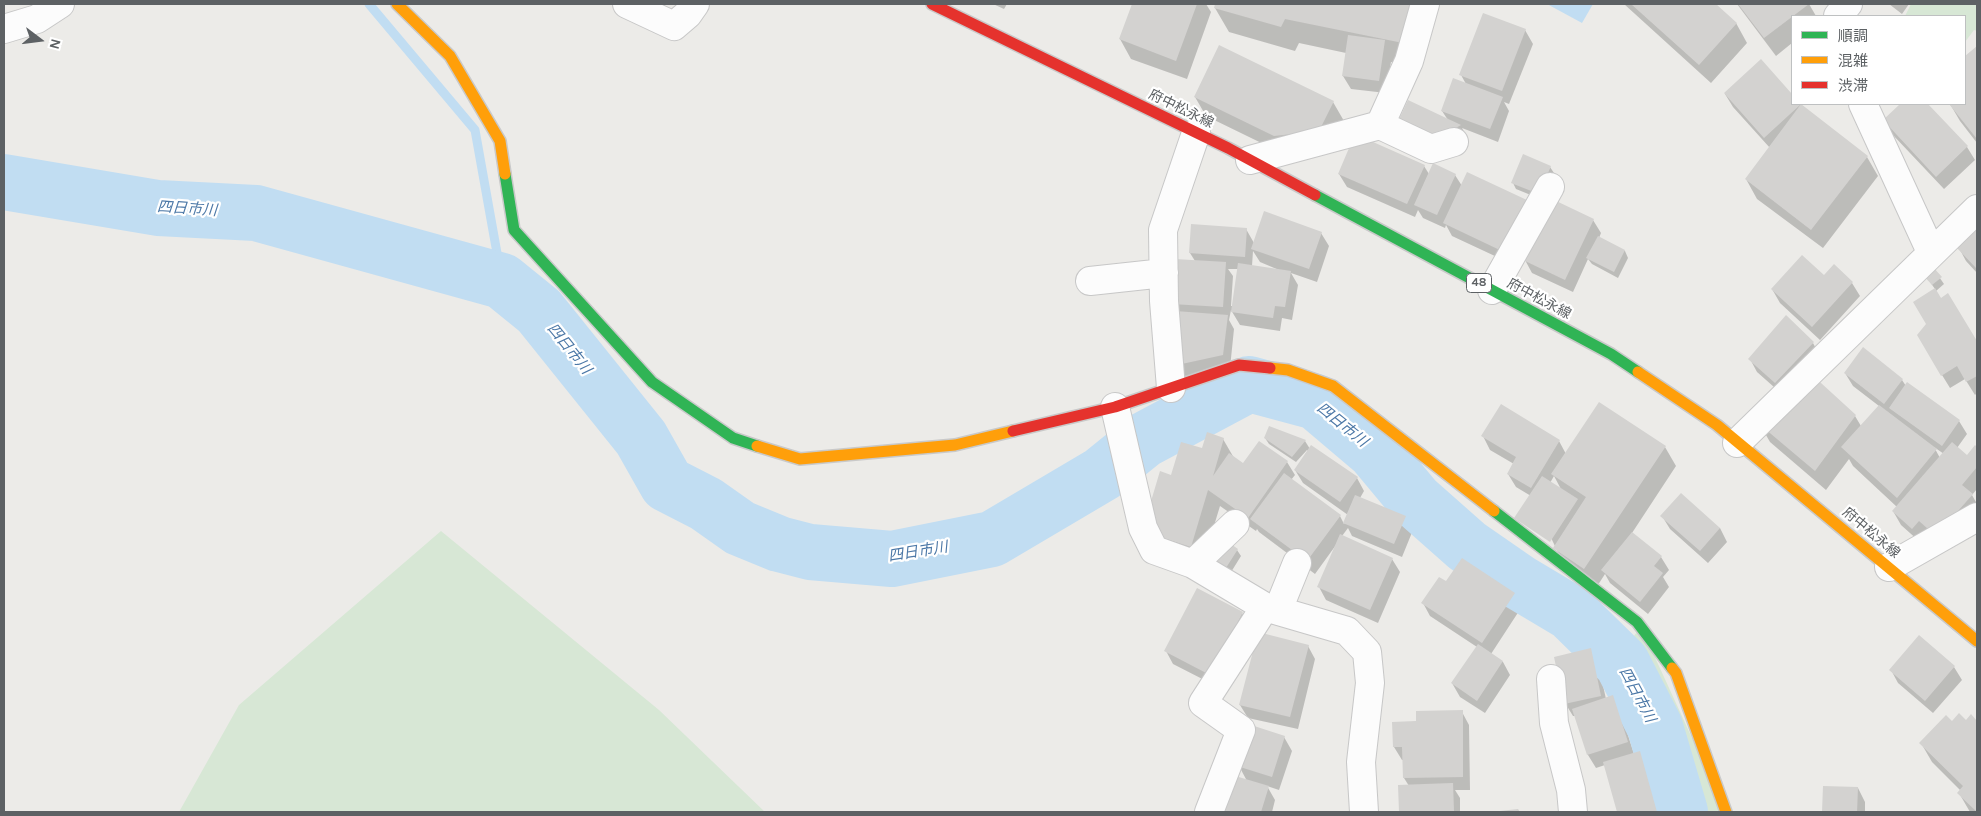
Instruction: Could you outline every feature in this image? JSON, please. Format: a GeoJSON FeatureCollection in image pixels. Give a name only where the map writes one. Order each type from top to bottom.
{"type":"FeatureCollection","features":[{"type":"Feature","properties":{"kind":"street"},"geometry":{"type":"LineString","coordinates":[[4,29],[37,19],[60,4]]}},
{"type":"Feature","properties":{"kind":"street"},"geometry":{"type":"LineString","coordinates":[[397,4],[450,56],[500,142],[514,230],[652,382],[733,438],[800,459],[955,445],[1115,407],[1239,365],[1288,370],[1333,386],[1637,622],[1676,672],[1726,812]]}},
{"type":"Feature","properties":{"kind":"street"},"geometry":{"type":"LineString","coordinates":[[626,4],[674,26],[688,14],[695,4]]}},
{"type":"Feature","properties":{"kind":"street","name":"府中松永線"},"geometry":{"type":"LineString","coordinates":[[932,4],[1250,160],[1610,354],[1717,425],[1977,641]]}},
{"type":"Feature","properties":{"kind":"street"},"geometry":{"type":"LineString","coordinates":[[1380,125],[1409,61],[1425,4]]}},
{"type":"Feature","properties":{"kind":"street"},"geometry":{"type":"LineString","coordinates":[[1820,4],[1826,15]]}},
{"type":"Feature","properties":{"kind":"street"},"geometry":{"type":"LineString","coordinates":[[1839,15],[1848,4]]}},
{"type":"Feature","properties":{"kind":"street"},"geometry":{"type":"LineString","coordinates":[[1863,105],[1931,252]]}},
{"type":"Feature","properties":{"kind":"street"},"geometry":{"type":"LineString","coordinates":[[1250,160],[1380,125],[1431,149],[1454,142]]}},
{"type":"Feature","properties":{"kind":"street"},"geometry":{"type":"LineString","coordinates":[[1172,388],[1164,301],[1164,230],[1196,133]]}},
{"type":"Feature","properties":{"kind":"street"},"geometry":{"type":"LineString","coordinates":[[1492,290],[1550,188]]}},
{"type":"Feature","properties":{"kind":"street"},"geometry":{"type":"LineString","coordinates":[[1737,443],[1977,209]]}},
{"type":"Feature","properties":{"kind":"street"},"geometry":{"type":"LineString","coordinates":[[1090,281],[1164,273]]}},
{"type":"Feature","properties":{"kind":"street"},"geometry":{"type":"LineString","coordinates":[[1115,407],[1143,528],[1154,550],[1193,564],[1271,609],[1347,630],[1367,652],[1370,683],[1361,762],[1364,812]]}},
{"type":"Feature","properties":{"kind":"street"},"geometry":{"type":"LineString","coordinates":[[1889,567],[1977,517]]}},
{"type":"Feature","properties":{"kind":"street"},"geometry":{"type":"LineString","coordinates":[[1193,564],[1236,524]]}},
{"type":"Feature","properties":{"kind":"street"},"geometry":{"type":"LineString","coordinates":[[1209,812],[1241,730],[1203,703],[1271,609],[1297,563]]}},
{"type":"Feature","properties":{"kind":"street"},"geometry":{"type":"LineString","coordinates":[[1551,679],[1554,723],[1571,790],[1573,812]]}},
{"type":"Feature","properties":{"kind":"green space"},"geometry":{"type":"Polygon","coordinates":[[[1911,4],[1977,4],[1977,31],[1974,30],[1966,41],[1966,15],[1906,15],[1911,4]]]}},
{"type":"Feature","properties":{"kind":"green space"},"geometry":{"type":"Polygon","coordinates":[[[441,531],[659,710],[765,812],[179,812],[239,705],[441,531]]]}},
{"type":"Feature","properties":{"kind":"green space"},"geometry":{"type":"Polygon","coordinates":[[[1641,627],[1726,812],[1660,812],[1642,732],[1606,671],[1641,627]]]}},
{"type":"Feature","properties":{"kind":"water"},"geometry":{"type":"Polygon","coordinates":[[[1547,4],[1593,4],[1582,23],[1547,4]]]}},
{"type":"Feature","properties":{"kind":"building"},"geometry":{"type":"Polygon","coordinates":[[[1132,4],[1197,4],[1176,61],[1119,39],[1132,4]]]}},
{"type":"Feature","properties":{"kind":"building"},"geometry":{"type":"Polygon","coordinates":[[[1215,4],[1416,4],[1408,44],[1285,19],[1281,27],[1214,8],[1215,4]]]}},
{"type":"Feature","properties":{"kind":"building"},"geometry":{"type":"Polygon","coordinates":[[[1631,4],[1716,4],[1737,23],[1699,65],[1631,4]]]}},
{"type":"Feature","properties":{"kind":"building"},"geometry":{"type":"Polygon","coordinates":[[[1738,4],[1809,4],[1794,15],[1791,15],[1791,18],[1764,38],[1738,4]]]}},
{"type":"Feature","properties":{"kind":"building"},"geometry":{"type":"Polygon","coordinates":[[[1483,13],[1526,29],[1502,91],[1459,75],[1483,13]]]}},
{"type":"Feature","properties":{"kind":"building"},"geometry":{"type":"Polygon","coordinates":[[[1348,35],[1385,40],[1379,81],[1342,76],[1348,35]]]}},
{"type":"Feature","properties":{"kind":"building"},"geometry":{"type":"Polygon","coordinates":[[[1219,45],[1334,101],[1319,131],[1274,136],[1194,97],[1219,45]]]}},
{"type":"Feature","properties":{"kind":"building"},"geometry":{"type":"Polygon","coordinates":[[[1977,46],[1977,139],[1950,105],[1966,105],[1966,55],[1977,46]]]}},
{"type":"Feature","properties":{"kind":"building"},"geometry":{"type":"Polygon","coordinates":[[[1761,59],[1791,93],[1791,105],[1800,105],[1764,138],[1724,93],[1761,59]]]}},
{"type":"Feature","properties":{"kind":"building"},"geometry":{"type":"Polygon","coordinates":[[[1453,78],[1503,97],[1490,129],[1441,111],[1453,78]]]}},
{"type":"Feature","properties":{"kind":"building"},"geometry":{"type":"Polygon","coordinates":[[[1408,100],[1461,125],[1431,142],[1396,126],[1408,100]]]}},
{"type":"Feature","properties":{"kind":"building"},"geometry":{"type":"Polygon","coordinates":[[[1800,105],[1868,156],[1811,230],[1745,179],[1800,105]]]}},
{"type":"Feature","properties":{"kind":"building"},"geometry":{"type":"Polygon","coordinates":[[[1899,105],[1929,105],[1968,146],[1936,177],[1883,120],[1899,105]]]}},
{"type":"Feature","properties":{"kind":"building"},"geometry":{"type":"Polygon","coordinates":[[[1355,134],[1425,165],[1407,204],[1338,174],[1355,134]]]}},
{"type":"Feature","properties":{"kind":"building"},"geometry":{"type":"Polygon","coordinates":[[[1523,154],[1551,166],[1539,194],[1511,183],[1523,154]]]}},
{"type":"Feature","properties":{"kind":"building"},"geometry":{"type":"Polygon","coordinates":[[[1433,163],[1456,174],[1437,215],[1414,205],[1433,163]]]}},
{"type":"Feature","properties":{"kind":"building"},"geometry":{"type":"Polygon","coordinates":[[[1467,172],[1529,201],[1504,252],[1443,223],[1467,172]]]}},
{"type":"Feature","properties":{"kind":"building"},"geometry":{"type":"Polygon","coordinates":[[[1552,199],[1594,219],[1565,280],[1523,260],[1552,199]]]}},
{"type":"Feature","properties":{"kind":"building"},"geometry":{"type":"Polygon","coordinates":[[[1264,211],[1322,232],[1309,269],[1251,249],[1264,211]]]}},
{"type":"Feature","properties":{"kind":"building"},"geometry":{"type":"Polygon","coordinates":[[[1191,224],[1247,228],[1245,257],[1189,253],[1191,224]]]}},
{"type":"Feature","properties":{"kind":"building"},"geometry":{"type":"Polygon","coordinates":[[[1977,229],[1977,267],[1976,268],[1957,248],[1977,229]]]}},
{"type":"Feature","properties":{"kind":"building"},"geometry":{"type":"Polygon","coordinates":[[[1598,236],[1625,250],[1614,272],[1586,258],[1598,236]]]}},
{"type":"Feature","properties":{"kind":"building"},"geometry":{"type":"Polygon","coordinates":[[[1802,255],[1824,275],[1834,264],[1853,282],[1812,327],[1771,289],[1802,255]]]}},
{"type":"Feature","properties":{"kind":"building"},"geometry":{"type":"Polygon","coordinates":[[[1175,259],[1226,262],[1223,307],[1172,304],[1175,259]]]}},
{"type":"Feature","properties":{"kind":"building"},"geometry":{"type":"Polygon","coordinates":[[[1238,263],[1291,271],[1285,307],[1275,306],[1273,318],[1231,312],[1238,263]]]}},
{"type":"Feature","properties":{"kind":"building"},"geometry":{"type":"Polygon","coordinates":[[[1933,267],[1942,277],[1932,285],[1923,275],[1933,267]]]}},
{"type":"Feature","properties":{"kind":"building"},"geometry":{"type":"Polygon","coordinates":[[[1935,288],[1941,298],[1948,293],[1977,341],[1977,376],[1966,382],[1957,366],[1941,376],[1917,335],[1926,324],[1913,302],[1935,288]]]}},
{"type":"Feature","properties":{"kind":"building"},"geometry":{"type":"Polygon","coordinates":[[[1175,311],[1228,315],[1223,355],[1177,365],[1175,311]]]}},
{"type":"Feature","properties":{"kind":"building"},"geometry":{"type":"Polygon","coordinates":[[[1786,315],[1814,342],[1775,383],[1748,359],[1786,315]]]}},
{"type":"Feature","properties":{"kind":"building"},"geometry":{"type":"Polygon","coordinates":[[[1863,347],[1903,379],[1884,404],[1844,373],[1863,347]]]}},
{"type":"Feature","properties":{"kind":"building"},"geometry":{"type":"Polygon","coordinates":[[[1809,372],[1856,415],[1815,471],[1758,423],[1809,372]]]}},
{"type":"Feature","properties":{"kind":"building"},"geometry":{"type":"Polygon","coordinates":[[[1907,382],[1960,420],[1942,446],[1889,408],[1907,382]]]}},
{"type":"Feature","properties":{"kind":"building"},"geometry":{"type":"Polygon","coordinates":[[[1599,402],[1666,446],[1584,569],[1553,548],[1586,497],[1551,474],[1599,402]]]}},
{"type":"Feature","properties":{"kind":"building"},"geometry":{"type":"Polygon","coordinates":[[[1501,404],[1560,440],[1531,488],[1507,474],[1516,457],[1481,436],[1501,404]]]}},
{"type":"Feature","properties":{"kind":"building"},"geometry":{"type":"Polygon","coordinates":[[[1879,405],[1937,449],[1897,498],[1841,447],[1879,405]]]}},
{"type":"Feature","properties":{"kind":"building"},"geometry":{"type":"Polygon","coordinates":[[[1269,426],[1306,440],[1292,457],[1264,438],[1269,426]]]}},
{"type":"Feature","properties":{"kind":"building"},"geometry":{"type":"Polygon","coordinates":[[[1207,432],[1224,438],[1213,476],[1229,453],[1243,463],[1259,441],[1288,461],[1248,518],[1208,490],[1191,547],[1160,537],[1146,518],[1160,471],[1171,475],[1181,442],[1202,448],[1207,432]]]}},
{"type":"Feature","properties":{"kind":"building"},"geometry":{"type":"Polygon","coordinates":[[[1952,442],[1967,455],[1975,445],[1977,447],[1977,467],[1962,485],[1973,494],[1936,536],[1919,521],[1912,529],[1892,511],[1952,442]]]}},
{"type":"Feature","properties":{"kind":"building"},"geometry":{"type":"Polygon","coordinates":[[[1311,445],[1358,477],[1340,502],[1294,470],[1311,445]]]}},
{"type":"Feature","properties":{"kind":"building"},"geometry":{"type":"Polygon","coordinates":[[[1284,473],[1341,515],[1307,561],[1250,519],[1284,473]]]}},
{"type":"Feature","properties":{"kind":"building"},"geometry":{"type":"Polygon","coordinates":[[[1542,476],[1578,499],[1550,542],[1514,518],[1542,476]]]}},
{"type":"Feature","properties":{"kind":"building"},"geometry":{"type":"Polygon","coordinates":[[[1681,493],[1720,528],[1700,551],[1660,516],[1681,493]]]}},
{"type":"Feature","properties":{"kind":"building"},"geometry":{"type":"Polygon","coordinates":[[[1355,495],[1406,516],[1394,544],[1343,523],[1355,495]]]}},
{"type":"Feature","properties":{"kind":"building"},"geometry":{"type":"Polygon","coordinates":[[[1632,532],[1662,556],[1654,566],[1663,573],[1640,602],[1601,570],[1632,532]]]}},
{"type":"Feature","properties":{"kind":"building"},"geometry":{"type":"Polygon","coordinates":[[[1340,534],[1393,558],[1370,610],[1317,587],[1340,534]]]}},
{"type":"Feature","properties":{"kind":"building"},"geometry":{"type":"Polygon","coordinates":[[[1228,542],[1238,549],[1224,571],[1213,564],[1228,542]]]}},
{"type":"Feature","properties":{"kind":"building"},"geometry":{"type":"Polygon","coordinates":[[[1462,558],[1515,593],[1482,643],[1421,603],[1439,577],[1446,581],[1462,558]]]}},
{"type":"Feature","properties":{"kind":"building"},"geometry":{"type":"Polygon","coordinates":[[[1197,588],[1243,612],[1210,675],[1164,651],[1197,588]]]}},
{"type":"Feature","properties":{"kind":"building"},"geometry":{"type":"Polygon","coordinates":[[[1258,632],[1309,645],[1290,717],[1239,705],[1258,632]]]}},
{"type":"Feature","properties":{"kind":"building"},"geometry":{"type":"Polygon","coordinates":[[[1919,635],[1955,666],[1925,701],[1889,670],[1919,635]]]}},
{"type":"Feature","properties":{"kind":"building"},"geometry":{"type":"Polygon","coordinates":[[[1478,644],[1503,661],[1477,701],[1451,683],[1478,644]]]}},
{"type":"Feature","properties":{"kind":"building"},"geometry":{"type":"Polygon","coordinates":[[[1591,648],[1601,696],[1564,704],[1554,657],[1591,648]]]}},
{"type":"Feature","properties":{"kind":"building"},"geometry":{"type":"Polygon","coordinates":[[[1613,695],[1628,742],[1587,755],[1572,709],[1613,695]]]}},
{"type":"Feature","properties":{"kind":"building"},"geometry":{"type":"Polygon","coordinates":[[[1463,710],[1463,777],[1403,778],[1402,747],[1393,747],[1392,722],[1416,721],[1416,711],[1463,710]]]}},
{"type":"Feature","properties":{"kind":"building"},"geometry":{"type":"Polygon","coordinates":[[[1959,713],[1966,720],[1971,714],[1977,721],[1977,812],[1957,793],[1963,786],[1919,743],[1946,715],[1952,721],[1959,713]]]}},
{"type":"Feature","properties":{"kind":"building"},"geometry":{"type":"Polygon","coordinates":[[[1251,725],[1285,736],[1272,777],[1237,766],[1251,725]]]}},
{"type":"Feature","properties":{"kind":"building"},"geometry":{"type":"Polygon","coordinates":[[[1640,751],[1657,812],[1617,812],[1603,762],[1640,751]]]}},
{"type":"Feature","properties":{"kind":"building"},"geometry":{"type":"Polygon","coordinates":[[[1232,775],[1269,786],[1261,812],[1221,812],[1232,775]]]}},
{"type":"Feature","properties":{"kind":"building"},"geometry":{"type":"Polygon","coordinates":[[[1453,783],[1454,812],[1399,812],[1398,785],[1453,783]]]}},
{"type":"Feature","properties":{"kind":"building"},"geometry":{"type":"Polygon","coordinates":[[[1823,786],[1858,787],[1857,812],[1822,812],[1823,786]]]}},
{"type":"Feature","properties":{"kind":"building"},"geometry":{"type":"Polygon","coordinates":[[[1518,809],[1520,812],[1500,812],[1500,811],[1518,809]]]}},
{"type":"Feature","properties":{"kind":"waterway"},"geometry":{"type":"LineString","coordinates":[[369,4],[475,130],[502,281]]}},
{"type":"Feature","properties":{"kind":"waterway","name":"四日市川"},"geometry":{"type":"LineString","coordinates":[[4,182],[158,208],[256,213],[502,281],[539,311],[641,438],[667,484],[706,504],[740,528],[779,544],[810,552],[892,559],[992,539],[1102,474],[1144,440],[1249,384],[1316,402],[1375,452],[1415,500],[1467,546],[1519,582],[1571,613],[1622,663],[1655,727],[1680,812]]}},
{"type":"Feature","properties":{"kind":"traffic: fast"},"geometry":{"type":"LineString","coordinates":[[505,174],[514,230],[652,382],[733,438],[757,446]]}},
{"type":"Feature","properties":{"kind":"traffic: fast"},"geometry":{"type":"LineString","coordinates":[[1315,195],[1611,354],[1638,372]]}},
{"type":"Feature","properties":{"kind":"traffic: fast"},"geometry":{"type":"LineString","coordinates":[[1494,511],[1637,622],[1672,668]]}},
{"type":"Feature","properties":{"kind":"traffic: slow"},"geometry":{"type":"LineString","coordinates":[[397,4],[450,56],[500,141],[505,174]]}},
{"type":"Feature","properties":{"kind":"traffic: slow"},"geometry":{"type":"LineString","coordinates":[[1270,368],[1288,370],[1333,386],[1494,511]]}},
{"type":"Feature","properties":{"kind":"traffic: slow"},"geometry":{"type":"LineString","coordinates":[[1638,372],[1717,425],[1977,641]]}},
{"type":"Feature","properties":{"kind":"traffic: slow"},"geometry":{"type":"LineString","coordinates":[[757,446],[800,459],[955,445],[1013,431]]}},
{"type":"Feature","properties":{"kind":"traffic: slow"},"geometry":{"type":"LineString","coordinates":[[1672,668],[1676,673],[1726,812]]}},
{"type":"Feature","properties":{"kind":"traffic: jam"},"geometry":{"type":"LineString","coordinates":[[932,4],[1228,148],[1315,195]]}},
{"type":"Feature","properties":{"kind":"traffic: jam"},"geometry":{"type":"LineString","coordinates":[[1013,431],[1115,407],[1239,365],[1270,368]]}}]}
